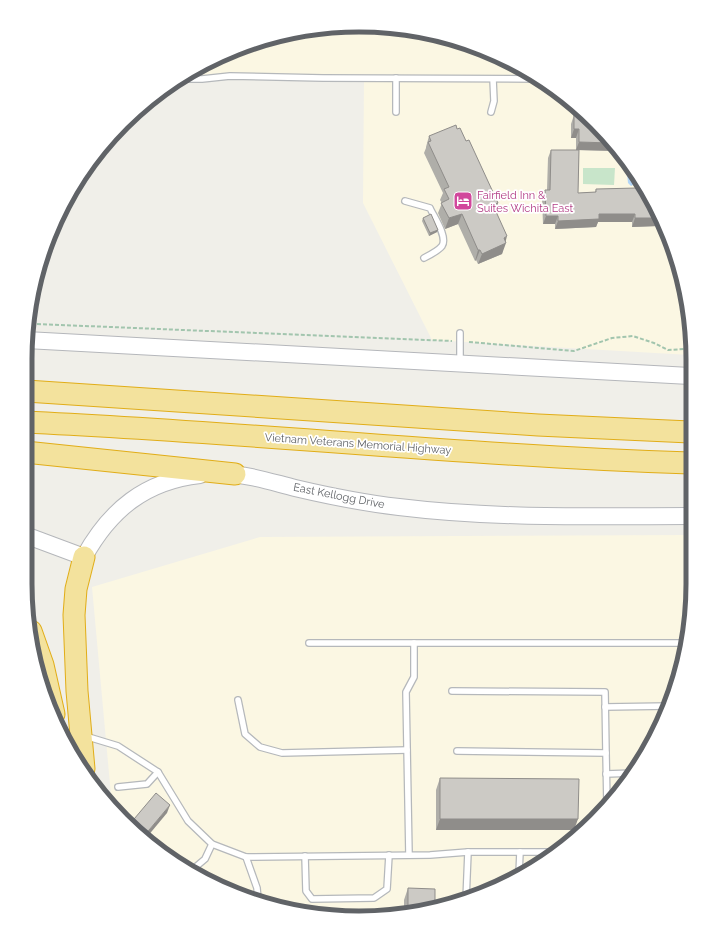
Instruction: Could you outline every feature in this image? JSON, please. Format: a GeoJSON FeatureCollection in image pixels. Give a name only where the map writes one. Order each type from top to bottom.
{"type":"FeatureCollection","features":[{"type":"Feature","properties":{"kind":"highway"},"geometry":{"type":"LineString","coordinates":[[32,391],[538,425],[686,432]]}},
{"type":"Feature","properties":{"kind":"highway","name":"Vietnam Veterans Memorial Highway"},"geometry":{"type":"LineString","coordinates":[[32,422],[197,432],[540,456],[686,463]]}},
{"type":"Feature","properties":{"kind":"highway"},"geometry":{"type":"LineString","coordinates":[[32,453],[235,474]]}},
{"type":"Feature","properties":{"kind":"highway"},"geometry":{"type":"LineString","coordinates":[[83,760],[77,691],[74,615],[76,589],[84,557]]}},
{"type":"Feature","properties":{"kind":"highway"},"geometry":{"type":"LineString","coordinates":[[40,657],[47,681]]}},
{"type":"Feature","properties":{"kind":"main road"},"geometry":{"type":"LineString","coordinates":[[33,340],[686,376]]}},
{"type":"Feature","properties":{"kind":"main road"},"geometry":{"type":"LineString","coordinates":[[673,375],[686,383]]}},
{"type":"Feature","properties":{"kind":"main road","name":"East Kellogg Drive"},"geometry":{"type":"LineString","coordinates":[[84,557],[101,530],[123,507],[147,490],[162,484],[192,476],[235,474],[357,501],[432,511],[497,515],[686,516]]}},
{"type":"Feature","properties":{"kind":"main road"},"geometry":{"type":"LineString","coordinates":[[673,516],[686,511]]}},
{"type":"Feature","properties":{"kind":"main road"},"geometry":{"type":"LineString","coordinates":[[32,538],[84,557]]}},
{"type":"Feature","properties":{"kind":"lane"},"geometry":{"type":"LineString","coordinates":[[191,79],[230,76],[527,79]]}},
{"type":"Feature","properties":{"kind":"lane"},"geometry":{"type":"LineString","coordinates":[[396,78],[396,112]]}},
{"type":"Feature","properties":{"kind":"lane"},"geometry":{"type":"LineString","coordinates":[[491,112],[494,101],[493,79]]}},
{"type":"Feature","properties":{"kind":"lane"},"geometry":{"type":"LineString","coordinates":[[405,201],[430,208],[444,236],[443,244],[439,249],[424,258]]}},
{"type":"Feature","properties":{"kind":"lane"},"geometry":{"type":"LineString","coordinates":[[460,333],[460,364]]}},
{"type":"Feature","properties":{"kind":"lane"},"geometry":{"type":"LineString","coordinates":[[409,855],[406,692],[414,677],[414,643]]}},
{"type":"Feature","properties":{"kind":"lane"},"geometry":{"type":"LineString","coordinates":[[309,644],[681,643]]}},
{"type":"Feature","properties":{"kind":"lane"},"geometry":{"type":"LineString","coordinates":[[452,691],[605,692],[607,798]]}},
{"type":"Feature","properties":{"kind":"lane"},"geometry":{"type":"LineString","coordinates":[[238,700],[245,734],[260,747],[282,753],[407,750]]}},
{"type":"Feature","properties":{"kind":"lane"},"geometry":{"type":"LineString","coordinates":[[605,707],[662,706]]}},
{"type":"Feature","properties":{"kind":"lane"},"geometry":{"type":"LineString","coordinates":[[81,735],[118,746],[158,772],[188,821],[212,844],[246,857],[409,855],[468,852],[546,852]]}},
{"type":"Feature","properties":{"kind":"lane"},"geometry":{"type":"LineString","coordinates":[[457,751],[606,753]]}},
{"type":"Feature","properties":{"kind":"lane"},"geometry":{"type":"LineString","coordinates":[[118,787],[147,784],[158,772]]}},
{"type":"Feature","properties":{"kind":"lane"},"geometry":{"type":"LineString","coordinates":[[606,774],[625,773]]}},
{"type":"Feature","properties":{"kind":"lane"},"geometry":{"type":"LineString","coordinates":[[195,867],[205,859],[212,844]]}},
{"type":"Feature","properties":{"kind":"lane"},"geometry":{"type":"LineString","coordinates":[[466,893],[468,852]]}},
{"type":"Feature","properties":{"kind":"lane"},"geometry":{"type":"LineString","coordinates":[[519,869],[520,852]]}},
{"type":"Feature","properties":{"kind":"lane"},"geometry":{"type":"LineString","coordinates":[[305,856],[306,891],[312,899],[374,898],[387,889],[389,855]]}},
{"type":"Feature","properties":{"kind":"lane"},"geometry":{"type":"LineString","coordinates":[[246,857],[257,888],[258,895]]}},
{"type":"Feature","properties":{"kind":"path"},"geometry":{"type":"LineString","coordinates":[[34,323],[460,341],[574,351],[612,338],[633,336],[654,343],[668,350],[686,349]]}},
{"type":"Feature","properties":{"kind":"shaded area"},"geometry":{"type":"Polygon","coordinates":[[[359,32],[402,35],[444,43],[484,57],[522,76],[541,87],[575,113],[605,143],[631,177],[652,214],[669,254],[680,295],[686,355],[432,340],[363,203],[364,79],[192,78],[234,57],[274,43],[316,35],[359,32]]]}},
{"type":"Feature","properties":{"kind":"shaded area"},"geometry":{"type":"Polygon","coordinates":[[[686,535],[685,605],[680,648],[669,689],[652,729],[631,766],[605,800],[575,830],[541,856],[522,867],[504,877],[464,894],[423,905],[402,908],[359,911],[338,910],[295,905],[274,900],[254,894],[214,877],[177,856],[143,830],[111,798],[92,587],[260,537],[686,535]]]}},
{"type":"Feature","properties":{"kind":"green space"},"geometry":{"type":"Polygon","coordinates":[[[583,168],[615,168],[614,185],[583,184],[583,168]]]}},
{"type":"Feature","properties":{"kind":"water"},"geometry":{"type":"Polygon","coordinates":[[[627,173],[635,184],[631,186],[628,183],[627,173]]]}},
{"type":"Feature","properties":{"kind":"building"},"geometry":{"type":"Polygon","coordinates":[[[574,115],[577,115],[605,143],[579,142],[579,129],[574,129],[574,115]]]}},
{"type":"Feature","properties":{"kind":"building","name":"Fairfield Inn & Suites Wichita East"},"geometry":{"type":"Polygon","coordinates":[[[456,125],[457,129],[460,128],[466,141],[469,140],[498,203],[493,205],[507,236],[504,238],[506,243],[482,254],[480,250],[478,250],[462,214],[449,218],[441,203],[449,199],[444,189],[449,187],[428,142],[431,141],[429,136],[456,125]]]}},
{"type":"Feature","properties":{"kind":"building"},"geometry":{"type":"Polygon","coordinates":[[[551,150],[579,150],[578,193],[596,192],[596,189],[637,188],[654,218],[635,218],[635,214],[599,214],[599,219],[558,221],[558,216],[546,216],[545,190],[550,190],[551,150]]]}},
{"type":"Feature","properties":{"kind":"building"},"geometry":{"type":"Polygon","coordinates":[[[431,214],[438,230],[430,233],[423,218],[431,214]]]}},
{"type":"Feature","properties":{"kind":"building"},"geometry":{"type":"Polygon","coordinates":[[[440,778],[579,779],[578,819],[440,819],[440,778]]]}},
{"type":"Feature","properties":{"kind":"building"},"geometry":{"type":"Polygon","coordinates":[[[156,793],[170,805],[147,833],[133,820],[156,793]]]}},
{"type":"Feature","properties":{"kind":"building"},"geometry":{"type":"Polygon","coordinates":[[[408,888],[435,889],[435,902],[408,907],[408,888]]]}},
{"type":"Feature","properties":{"kind":"place","name":"Fairfield Inn & Suites Wichita East"},"geometry":{"type":"Point","coordinates":[463,201]}}]}
